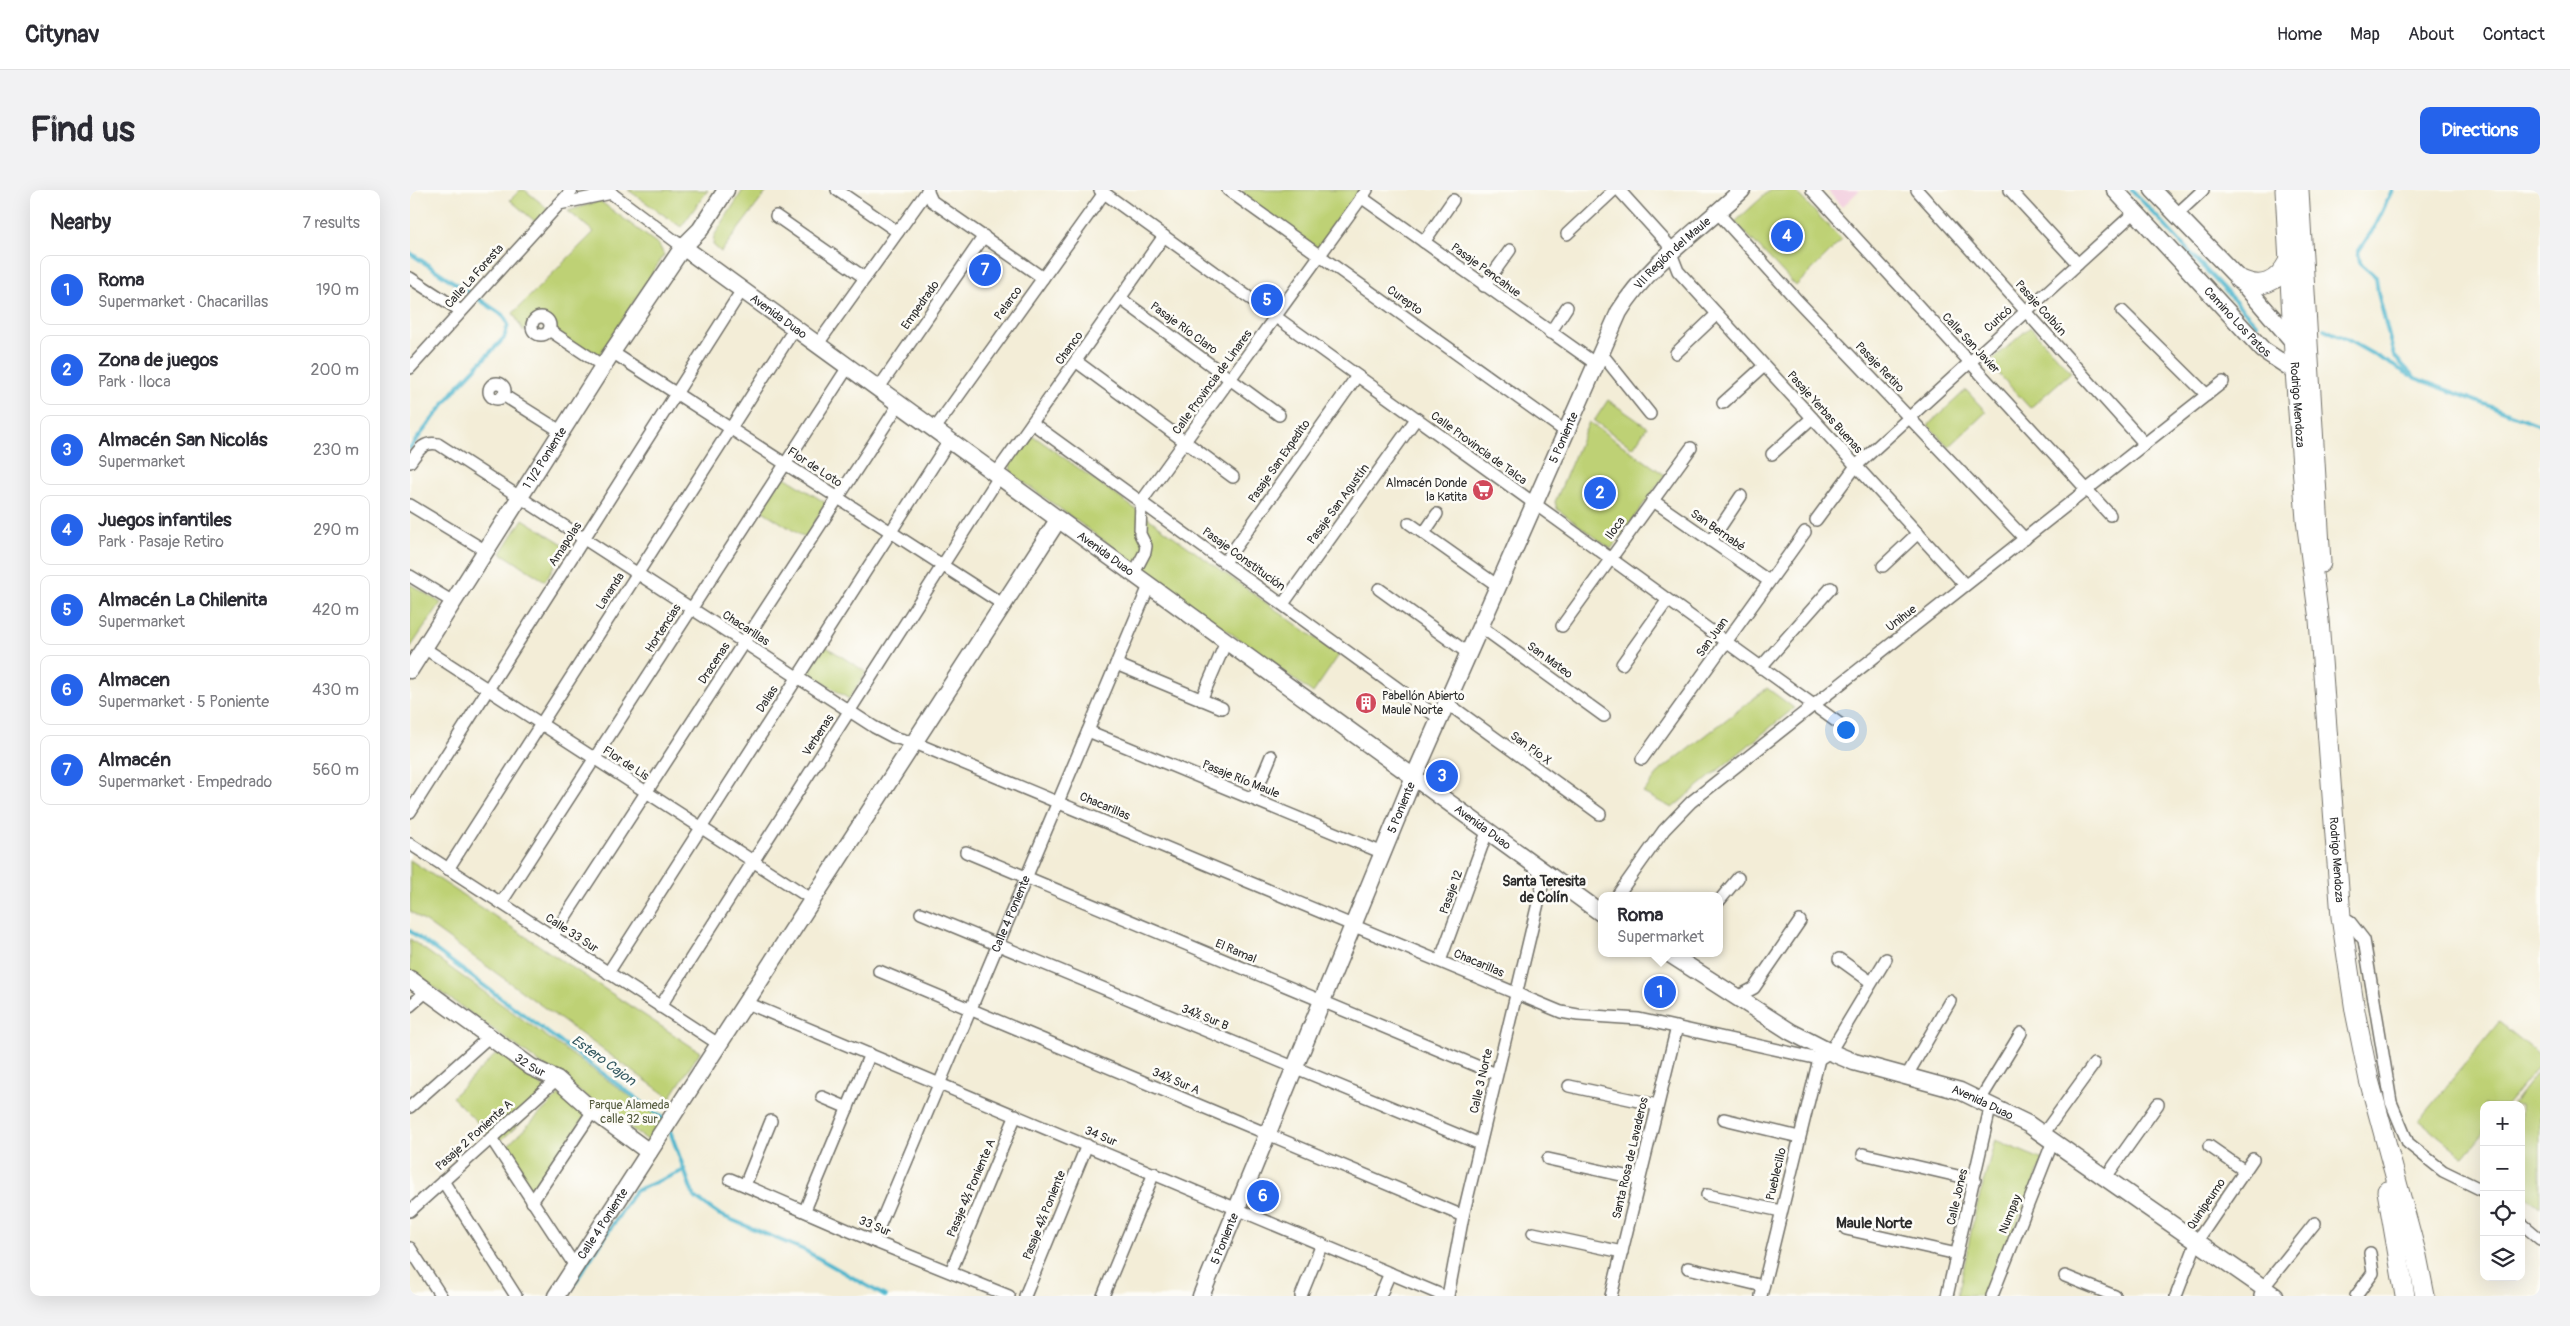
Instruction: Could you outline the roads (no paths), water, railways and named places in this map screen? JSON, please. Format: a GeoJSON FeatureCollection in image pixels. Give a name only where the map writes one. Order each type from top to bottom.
{"type":"FeatureCollection","features":[{"type":"Feature","properties":{"kind":"main road","name":"Rodrigo Mendoza"},"geometry":{"type":"LineString","coordinates":[[2285,190],[2293,340],[2302,369]]}},
{"type":"Feature","properties":{"kind":"main road","name":"Rodrigo Mendoza"},"geometry":{"type":"LineString","coordinates":[[2299,190],[2306,520],[2319,620],[2341,917],[2355,1011],[2373,1098],[2405,1296]]}},
{"type":"Feature","properties":{"kind":"main road"},"geometry":{"type":"LineString","coordinates":[[2239,279],[2255,285],[2269,284],[2282,273],[2288,262]]}},
{"type":"Feature","properties":{"kind":"main road","name":"Rodrigo Mendoza"},"geometry":{"type":"LineString","coordinates":[[2373,1098],[2417,1256],[2425,1296]]}},
{"type":"Feature","properties":{"kind":"street","name":"Calle La Foresta"},"geometry":{"type":"LineString","coordinates":[[410,368],[544,218],[572,190]]}},
{"type":"Feature","properties":{"kind":"street","name":"1 1/2 Poniente"},"geometry":{"type":"LineString","coordinates":[[411,665],[424,648],[608,359],[683,247],[700,230],[726,190]]}},
{"type":"Feature","properties":{"kind":"street"},"geometry":{"type":"LineString","coordinates":[[837,190],[898,232]]}},
{"type":"Feature","properties":{"kind":"street"},"geometry":{"type":"LineString","coordinates":[[817,345],[927,190]]}},
{"type":"Feature","properties":{"kind":"street"},"geometry":{"type":"LineString","coordinates":[[927,190],[932,201],[1043,278]]}},
{"type":"Feature","properties":{"kind":"street"},"geometry":{"type":"LineString","coordinates":[[1566,234],[1614,190]]}},
{"type":"Feature","properties":{"kind":"street","name":"Pasaje Yerbas Buenas"},"geometry":{"type":"LineString","coordinates":[[1619,190],[1667,243],[1678,271],[1965,586]]}},
{"type":"Feature","properties":{"kind":"street","name":"VII Región del Maule"},"geometry":{"type":"LineString","coordinates":[[1613,324],[1634,290],[1742,190]]}},
{"type":"Feature","properties":{"kind":"street","name":"Calle San Javier"},"geometry":{"type":"LineString","coordinates":[[1812,190],[2110,514]]}},
{"type":"Feature","properties":{"kind":"street","name":"Pasaje Colbún"},"geometry":{"type":"LineString","coordinates":[[1917,190],[2145,444]]}},
{"type":"Feature","properties":{"kind":"street"},"geometry":{"type":"LineString","coordinates":[[2010,190],[2078,264]]}},
{"type":"Feature","properties":{"kind":"street","name":"Camino Los Patos"},"geometry":{"type":"LineString","coordinates":[[2115,190],[2263,350],[2302,369]]}},
{"type":"Feature","properties":{"kind":"street"},"geometry":{"type":"LineString","coordinates":[[2153,190],[2239,279],[2293,340]]}},
{"type":"Feature","properties":{"kind":"street"},"geometry":{"type":"LineString","coordinates":[[2176,215],[2203,190]]}},
{"type":"Feature","properties":{"kind":"street","name":"Curepto"},"geometry":{"type":"LineString","coordinates":[[1232,191],[1566,432]]}},
{"type":"Feature","properties":{"kind":"street"},"geometry":{"type":"LineString","coordinates":[[560,204],[609,192]]}},
{"type":"Feature","properties":{"kind":"street","name":"Avenida Duao"},"geometry":{"type":"LineString","coordinates":[[609,192],[1133,575],[1598,911]]}},
{"type":"Feature","properties":{"kind":"street","name":"Calle Provincia de Talca"},"geometry":{"type":"LineString","coordinates":[[1102,192],[1844,727]]}},
{"type":"Feature","properties":{"kind":"street","name":"Pelarco"},"geometry":{"type":"LineString","coordinates":[[934,430],[1102,192]]}},
{"type":"Feature","properties":{"kind":"street","name":"Calle Provincia de Linares"},"geometry":{"type":"LineString","coordinates":[[1141,502],[1364,194]]}},
{"type":"Feature","properties":{"kind":"street","name":"Pasaje Pencahue"},"geometry":{"type":"LineString","coordinates":[[1364,194],[1424,242],[1550,333],[1598,359],[1650,414]]}},
{"type":"Feature","properties":{"kind":"street"},"geometry":{"type":"LineString","coordinates":[[1424,242],[1453,200]]}},
{"type":"Feature","properties":{"kind":"street","name":"Curicó"},"geometry":{"type":"LineString","coordinates":[[1816,520],[1856,466],[2136,212]]}},
{"type":"Feature","properties":{"kind":"street","name":"Pasaje Retiro"},"geometry":{"type":"LineString","coordinates":[[1718,213],[2025,539]]}},
{"type":"Feature","properties":{"kind":"street"},"geometry":{"type":"LineString","coordinates":[[776,216],[865,278]]}},
{"type":"Feature","properties":{"kind":"street","name":"Empedrado"},"geometry":{"type":"LineString","coordinates":[[878,389],[984,236]]}},
{"type":"Feature","properties":{"kind":"street","name":"Chanco"},"geometry":{"type":"LineString","coordinates":[[997,476],[1032,423],[1077,362],[1164,236]]}},
{"type":"Feature","properties":{"kind":"street"},"geometry":{"type":"LineString","coordinates":[[1484,286],[1510,250]]}},
{"type":"Feature","properties":{"kind":"street"},"geometry":{"type":"LineString","coordinates":[[410,278],[465,307]]}},
{"type":"Feature","properties":{"kind":"street","name":"Amapolas"},"geometry":{"type":"LineString","coordinates":[[410,812],[742,290]]}},
{"type":"Feature","properties":{"kind":"street","name":"Pasaje Río Claro"},"geometry":{"type":"LineString","coordinates":[[1121,299],[1279,414]]}},
{"type":"Feature","properties":{"kind":"street"},"geometry":{"type":"LineString","coordinates":[[1550,333],[1567,307]]}},
{"type":"Feature","properties":{"kind":"street"},"geometry":{"type":"LineString","coordinates":[[2122,311],[2207,395]]}},
{"type":"Feature","properties":{"kind":"street"},"geometry":{"type":"LineString","coordinates":[[1676,353],[1717,314]]}},
{"type":"Feature","properties":{"kind":"street","name":"5 Poniente"},"geometry":{"type":"LineString","coordinates":[[1201,1296],[1323,1002],[1413,778],[1613,324]]}},
{"type":"Feature","properties":{"kind":"street","name":"Lavanda"},"geometry":{"type":"LineString","coordinates":[[448,869],[795,328]]}},
{"type":"Feature","properties":{"kind":"street","name":"Flor de Loto"},"geometry":{"type":"LineString","coordinates":[[549,330],[676,394],[1004,605]]}},
{"type":"Feature","properties":{"kind":"street"},"geometry":{"type":"LineString","coordinates":[[1077,362],[1233,477]]}},
{"type":"Feature","properties":{"kind":"street"},"geometry":{"type":"LineString","coordinates":[[1723,404],[1764,366]]}},
{"type":"Feature","properties":{"kind":"street","name":"Hortencias"},"geometry":{"type":"LineString","coordinates":[[501,903],[848,367]]}},
{"type":"Feature","properties":{"kind":"street","name":"Pasaje San Expedito"},"geometry":{"type":"LineString","coordinates":[[1225,562],[1357,376]]}},
{"type":"Feature","properties":{"kind":"street","name":"Unihue"},"geometry":{"type":"LineString","coordinates":[[1619,892],[1664,830],[1682,810],[2223,382]]}},
{"type":"Feature","properties":{"kind":"street"},"geometry":{"type":"LineString","coordinates":[[503,395],[562,432]]}},
{"type":"Feature","properties":{"kind":"street","name":"Dracenas"},"geometry":{"type":"LineString","coordinates":[[552,936],[899,404]]}},
{"type":"Feature","properties":{"kind":"street"},"geometry":{"type":"LineString","coordinates":[[1772,454],[1812,418]]}},
{"type":"Feature","properties":{"kind":"street","name":"Pasaje San Agustín"},"geometry":{"type":"LineString","coordinates":[[1283,604],[1416,419]]}},
{"type":"Feature","properties":{"kind":"street","name":"Pasaje Constitución"},"geometry":{"type":"LineString","coordinates":[[1032,423],[1440,719]]}},
{"type":"Feature","properties":{"kind":"street","name":"Dalias"},"geometry":{"type":"LineString","coordinates":[[608,973],[949,441]]}},
{"type":"Feature","properties":{"kind":"street","name":"Chacarillas"},"geometry":{"type":"LineString","coordinates":[[410,462],[427,443],[438,444],[447,448],[797,678],[894,737],[915,743],[1058,801],[1569,1014],[1628,1017],[1825,1055]]}},
{"type":"Feature","properties":{"kind":"street","name":"Iloca"},"geometry":{"type":"LineString","coordinates":[[1562,626],[1691,448]]}},
{"type":"Feature","properties":{"kind":"street","name":"Verbenas"},"geometry":{"type":"LineString","coordinates":[[660,1007],[943,566],[997,476]]}},
{"type":"Feature","properties":{"kind":"street"},"geometry":{"type":"LineString","coordinates":[[1710,541],[1741,496]]}},
{"type":"Feature","properties":{"kind":"street","name":"San Bernabé"},"geometry":{"type":"LineString","coordinates":[[1652,500],[1769,582]]}},
{"type":"Feature","properties":{"kind":"street"},"geometry":{"type":"LineString","coordinates":[[1133,575],[1146,552],[1146,546],[1140,534],[1141,502]]}},
{"type":"Feature","properties":{"kind":"street"},"geometry":{"type":"LineString","coordinates":[[410,505],[486,551]]}},
{"type":"Feature","properties":{"kind":"street"},"geometry":{"type":"LineString","coordinates":[[1424,533],[1437,514]]}},
{"type":"Feature","properties":{"kind":"street"},"geometry":{"type":"LineString","coordinates":[[720,1046],[1058,520]]}},
{"type":"Feature","properties":{"kind":"street"},"geometry":{"type":"LineString","coordinates":[[1409,522],[1498,586]]}},
{"type":"Feature","properties":{"kind":"street","name":"San Juan"},"geometry":{"type":"LineString","coordinates":[[1642,759],[1805,532]]}},
{"type":"Feature","properties":{"kind":"street"},"geometry":{"type":"LineString","coordinates":[[1883,566],[1918,533]]}},
{"type":"Feature","properties":{"kind":"street"},"geometry":{"type":"LineString","coordinates":[[410,576],[453,602]]}},
{"type":"Feature","properties":{"kind":"street","name":"Calle 4 Poniente"},"geometry":{"type":"LineString","coordinates":[[873,1241],[1149,586]]}},
{"type":"Feature","properties":{"kind":"street"},"geometry":{"type":"LineString","coordinates":[[1760,668],[1831,588]]}},
{"type":"Feature","properties":{"kind":"street"},"geometry":{"type":"LineString","coordinates":[[1379,589],[1468,654]]}},
{"type":"Feature","properties":{"kind":"street"},"geometry":{"type":"LineString","coordinates":[[1622,664],[1667,601]]}},
{"type":"Feature","properties":{"kind":"street","name":"San Mateo"},"geometry":{"type":"LineString","coordinates":[[1480,626],[1604,716]]}},
{"type":"Feature","properties":{"kind":"street"},"geometry":{"type":"LineString","coordinates":[[1202,700],[1226,642]]}},
{"type":"Feature","properties":{"kind":"street","name":"Flor de Lis"},"geometry":{"type":"LineString","coordinates":[[424,648],[813,900]]}},
{"type":"Feature","properties":{"kind":"street"},"geometry":{"type":"LineString","coordinates":[[1116,664],[1222,708]]}},
{"type":"Feature","properties":{"kind":"street","name":"San Pío X"},"geometry":{"type":"LineString","coordinates":[[1446,703],[1600,814]]}},
{"type":"Feature","properties":{"kind":"street","name":"Pasaje Río Maule"},"geometry":{"type":"LineString","coordinates":[[1088,731],[1383,853]]}},
{"type":"Feature","properties":{"kind":"street"},"geometry":{"type":"LineString","coordinates":[[1253,799],[1271,756]]}},
{"type":"Feature","properties":{"kind":"street","name":"Pasaje 12"},"geometry":{"type":"LineString","coordinates":[[1440,961],[1487,832]]}},
{"type":"Feature","properties":{"kind":"street","name":"Calle 33 Sur"},"geometry":{"type":"LineString","coordinates":[[410,844],[720,1046]]}},
{"type":"Feature","properties":{"kind":"street","name":"El Ramal"},"geometry":{"type":"LineString","coordinates":[[966,852],[1026,879],[1496,1074]]}},
{"type":"Feature","properties":{"kind":"street","name":"Calle 3 Norte"},"geometry":{"type":"LineString","coordinates":[[1446,1296],[1496,1074],[1545,874]]}},
{"type":"Feature","properties":{"kind":"street"},"geometry":{"type":"LineString","coordinates":[[1723,896],[1738,878]]}},
{"type":"Feature","properties":{"kind":"street","name":"34½ Sur B"},"geometry":{"type":"LineString","coordinates":[[920,912],[998,946],[1480,1144]]}},
{"type":"Feature","properties":{"kind":"street"},"geometry":{"type":"LineString","coordinates":[[2341,917],[2356,927],[2364,940],[2390,1102],[2408,1142],[2443,1171],[2480,1189]]}},
{"type":"Feature","properties":{"kind":"street"},"geometry":{"type":"LineString","coordinates":[[1737,997],[1754,988],[1800,921]]}},
{"type":"Feature","properties":{"kind":"street","name":"Avenida Duao"},"geometry":{"type":"LineString","coordinates":[[1677,957],[1825,1055],[1950,1088],[1986,1102],[2049,1137],[2198,1241],[2266,1293]]}},
{"type":"Feature","properties":{"kind":"street"},"geometry":{"type":"LineString","coordinates":[[1839,959],[1871,982]]}},
{"type":"Feature","properties":{"kind":"street","name":"Pueblecillo"},"geometry":{"type":"LineString","coordinates":[[1762,1291],[1799,1137],[1825,1055],[1886,959]]}},
{"type":"Feature","properties":{"kind":"street","name":"34½ Sur A"},"geometry":{"type":"LineString","coordinates":[[879,971],[970,1011],[1463,1216]]}},
{"type":"Feature","properties":{"kind":"street","name":"32 Sur"},"geometry":{"type":"LineString","coordinates":[[410,979],[531,1067],[557,1079],[593,1111],[649,1152]]}},
{"type":"Feature","properties":{"kind":"street"},"geometry":{"type":"LineString","coordinates":[[410,1006],[427,991]]}},
{"type":"Feature","properties":{"kind":"street"},"geometry":{"type":"LineString","coordinates":[[1906,1077],[1950,1001]]}},
{"type":"Feature","properties":{"kind":"street","name":"34 Sur"},"geometry":{"type":"LineString","coordinates":[[747,1003],[1446,1296]]}},
{"type":"Feature","properties":{"kind":"street","name":"Santa Rosa de Lavaderos"},"geometry":{"type":"LineString","coordinates":[[1611,1296],[1677,1027]]}},
{"type":"Feature","properties":{"kind":"street","name":"Calle Jones"},"geometry":{"type":"LineString","coordinates":[[1947,1296],[1975,1180],[1986,1102],[2021,1033]]}},
{"type":"Feature","properties":{"kind":"street"},"geometry":{"type":"LineString","coordinates":[[410,1107],[490,1036]]}},
{"type":"Feature","properties":{"kind":"street","name":"Calle 4 Poniente"},"geometry":{"type":"LineString","coordinates":[[556,1296],[659,1136],[720,1046]]}},
{"type":"Feature","properties":{"kind":"street"},"geometry":{"type":"LineString","coordinates":[[805,1210],[870,1054]]}},
{"type":"Feature","properties":{"kind":"street","name":"Numpay"},"geometry":{"type":"LineString","coordinates":[[1992,1296],[2049,1137],[2094,1064]]}},
{"type":"Feature","properties":{"kind":"street","name":"Pasaje 2 Poniente A"},"geometry":{"type":"LineString","coordinates":[[410,1211],[557,1079]]}},
{"type":"Feature","properties":{"kind":"street"},"geometry":{"type":"LineString","coordinates":[[1569,1086],[1657,1105]]}},
{"type":"Feature","properties":{"kind":"street"},"geometry":{"type":"LineString","coordinates":[[822,1097],[848,1108]]}},
{"type":"Feature","properties":{"kind":"street"},"geometry":{"type":"LineString","coordinates":[[2106,1177],[2158,1104]]}},
{"type":"Feature","properties":{"kind":"street"},"geometry":{"type":"LineString","coordinates":[[532,1202],[593,1111]]}},
{"type":"Feature","properties":{"kind":"street","name":"Pasaje 4½ Poniente A"},"geometry":{"type":"LineString","coordinates":[[951,1271],[1016,1115]]}},
{"type":"Feature","properties":{"kind":"street"},"geometry":{"type":"LineString","coordinates":[[1724,1119],[1799,1137]]}},
{"type":"Feature","properties":{"kind":"street"},"geometry":{"type":"LineString","coordinates":[[745,1185],[771,1121]]}},
{"type":"Feature","properties":{"kind":"street"},"geometry":{"type":"LineString","coordinates":[[491,1138],[575,1266]]}},
{"type":"Feature","properties":{"kind":"street","name":"Pasaje 4½ Poniente"},"geometry":{"type":"LineString","coordinates":[[1025,1296],[1087,1145]]}},
{"type":"Feature","properties":{"kind":"street"},"geometry":{"type":"LineString","coordinates":[[2209,1146],[2245,1171]]}},
{"type":"Feature","properties":{"kind":"street"},"geometry":{"type":"LineString","coordinates":[[1863,1154],[1975,1180]]}},
{"type":"Feature","properties":{"kind":"street"},"geometry":{"type":"LineString","coordinates":[[1548,1159],[1640,1179]]}},
{"type":"Feature","properties":{"kind":"street","name":"Quinipeumo"},"geometry":{"type":"LineString","coordinates":[[2176,1296],[2198,1241],[2253,1160]]}},
{"type":"Feature","properties":{"kind":"street"},"geometry":{"type":"LineString","coordinates":[[1103,1296],[1154,1173]]}},
{"type":"Feature","properties":{"kind":"street","name":"33 Sur"},"geometry":{"type":"LineString","coordinates":[[730,1179],[873,1241],[1010,1296]]}},
{"type":"Feature","properties":{"kind":"street"},"geometry":{"type":"LineString","coordinates":[[444,1181],[516,1296]]}},
{"type":"Feature","properties":{"kind":"street"},"geometry":{"type":"LineString","coordinates":[[1708,1195],[1781,1212]]}},
{"type":"Feature","properties":{"kind":"street"},"geometry":{"type":"LineString","coordinates":[[2266,1293],[2315,1223]]}},
{"type":"Feature","properties":{"kind":"street"},"geometry":{"type":"LineString","coordinates":[[2525,1226],[2540,1239]]}},
{"type":"Feature","properties":{"kind":"street"},"geometry":{"type":"LineString","coordinates":[[1846,1229],[1957,1254]]}},
{"type":"Feature","properties":{"kind":"street"},"geometry":{"type":"LineString","coordinates":[[1533,1233],[1622,1252]]}},
{"type":"Feature","properties":{"kind":"street"},"geometry":{"type":"LineString","coordinates":[[1301,1296],[1322,1244]]}},
{"type":"Feature","properties":{"kind":"street"},"geometry":{"type":"LineString","coordinates":[[410,1248],[441,1296]]}},
{"type":"Feature","properties":{"kind":"street"},"geometry":{"type":"LineString","coordinates":[[2356,1296],[2373,1273],[2370,1254]]}},
{"type":"Feature","properties":{"kind":"street"},"geometry":{"type":"LineString","coordinates":[[1688,1268],[1762,1291]]}},
{"type":"Feature","properties":{"kind":"street"},"geometry":{"type":"LineString","coordinates":[[1380,1296],[1390,1273]]}},
{"type":"Feature","properties":{"kind":"street"},"geometry":{"type":"LineString","coordinates":[[2064,1276],[2115,1296]]}},
{"type":"Feature","properties":{"kind":"waterway"},"geometry":{"type":"LineString","coordinates":[[2132,190],[2257,325]]}},
{"type":"Feature","properties":{"kind":"waterway"},"geometry":{"type":"LineString","coordinates":[[2392,190],[2376,225],[2358,252],[2360,263],[2376,277],[2378,293],[2394,356],[2415,378],[2540,425]]}},
{"type":"Feature","properties":{"kind":"waterway"},"geometry":{"type":"LineString","coordinates":[[410,253],[504,316],[508,325],[504,338],[459,385],[410,448]]}},
{"type":"Feature","properties":{"kind":"waterway"},"geometry":{"type":"LineString","coordinates":[[2324,329],[2346,339],[2410,375]]}},
{"type":"Feature","properties":{"kind":"waterway","name":"Estero Cajon"},"geometry":{"type":"LineString","coordinates":[[410,931],[666,1120]]}},
{"type":"Feature","properties":{"kind":"waterway","name":"Estero Cajon"},"geometry":{"type":"LineString","coordinates":[[669,1128],[694,1197],[720,1215],[804,1250],[885,1296]]}},
{"type":"Feature","properties":{"kind":"waterway"},"geometry":{"type":"LineString","coordinates":[[566,1296],[635,1191],[685,1170]]}},
{"type":"Feature","properties":{"kind":"place","name":"Juegos infantiles"},"geometry":{"type":"Point","coordinates":[1787,236]}},
{"type":"Feature","properties":{"kind":"place","name":"Almacén"},"geometry":{"type":"Point","coordinates":[985,270]}},
{"type":"Feature","properties":{"kind":"place","name":"Almacén La Chilenita"},"geometry":{"type":"Point","coordinates":[1267,300]}},
{"type":"Feature","properties":{"kind":"place","name":"Almacén Donde la Katita"},"geometry":{"type":"Point","coordinates":[1483,490]}},
{"type":"Feature","properties":{"kind":"place","name":"Zona de juegos"},"geometry":{"type":"Point","coordinates":[1600,493]}},
{"type":"Feature","properties":{"kind":"place","name":"Pabellón Abierto Maule Norte"},"geometry":{"type":"Point","coordinates":[1366,703]}},
{"type":"Feature","properties":{"kind":"place","name":"Almacén San Nicolás"},"geometry":{"type":"Point","coordinates":[1442,776]}},
{"type":"Feature","properties":{"kind":"place","name":"Roma"},"geometry":{"type":"Point","coordinates":[1660,992]}},
{"type":"Feature","properties":{"kind":"place","name":"Almacen"},"geometry":{"type":"Point","coordinates":[1263,1196]}},
{"type":"Feature","properties":{"kind":"district","name":"Santa Teresita de Colín"},"geometry":{"type":"Point","coordinates":[1544,890]}},
{"type":"Feature","properties":{"kind":"district","name":"Maule Norte"},"geometry":{"type":"Point","coordinates":[1874,1223]}},
{"type":"Feature","properties":{"kind":"park label","name":"Parque Alameda calle 32 sur"},"geometry":{"type":"Point","coordinates":[629,1112]}}]}
